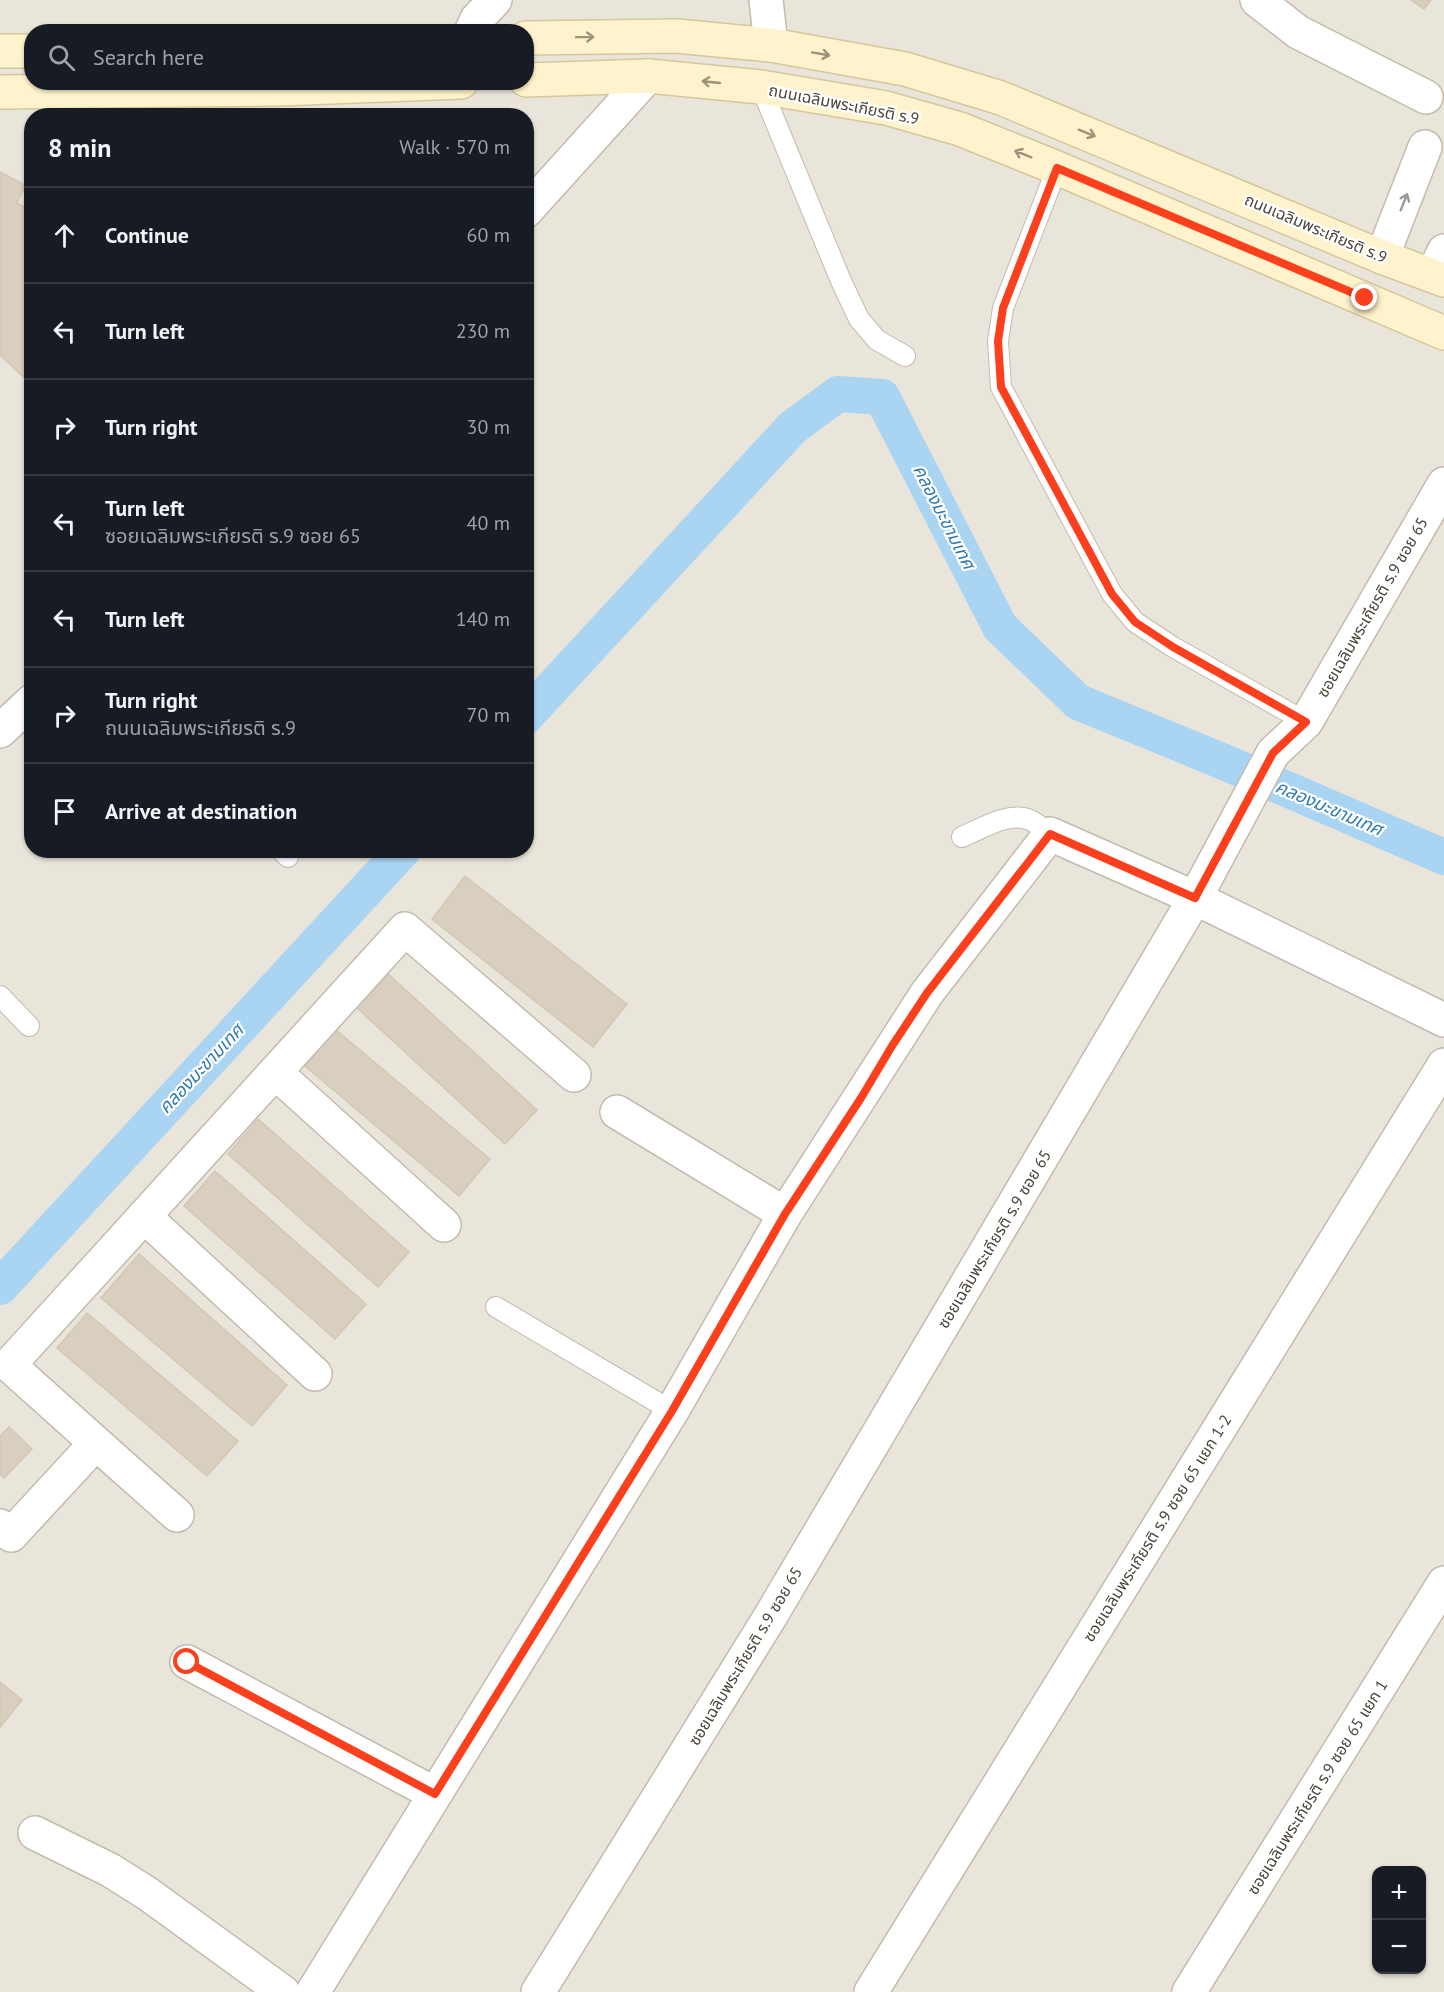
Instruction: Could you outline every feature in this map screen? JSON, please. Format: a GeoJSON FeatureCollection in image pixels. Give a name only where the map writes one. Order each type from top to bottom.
{"type":"FeatureCollection","features":[{"type":"Feature","properties":{"kind":"main road","name":"ถนนเฉลิมพระเกียรติ ร.9"},"geometry":{"type":"LineString","coordinates":[[534,38],[677,36],[771,45],[905,69],[1001,98],[1382,257],[1440,269]]}},
{"type":"Feature","properties":{"kind":"main road"},"geometry":{"type":"LineString","coordinates":[[0,51],[24,51]]}},
{"type":"Feature","properties":{"kind":"main road","name":"ถนนเฉลิมพระเกียรติ ร.9"},"geometry":{"type":"LineString","coordinates":[[534,80],[648,76],[761,87],[886,108],[960,129],[1057,168],[1444,333]]}},
{"type":"Feature","properties":{"kind":"main road"},"geometry":{"type":"LineString","coordinates":[[10,92],[189,90]]}},
{"type":"Feature","properties":{"kind":"main road"},"geometry":{"type":"LineString","coordinates":[[1365,298],[1382,257]]}},
{"type":"Feature","properties":{"kind":"main road"},"geometry":{"type":"LineString","coordinates":[[1413,319],[1440,269]]}},
{"type":"Feature","properties":{"kind":"street"},"geometry":{"type":"LineString","coordinates":[[475,24],[495,0]]}},
{"type":"Feature","properties":{"kind":"street"},"geometry":{"type":"LineString","coordinates":[[766,0],[771,45]]}},
{"type":"Feature","properties":{"kind":"street"},"geometry":{"type":"LineString","coordinates":[[1257,0],[1298,32],[1435,90],[1419,113],[1419,130],[1435,154],[1382,257]]}},
{"type":"Feature","properties":{"kind":"street"},"geometry":{"type":"LineString","coordinates":[[534,202],[648,76]]}},
{"type":"Feature","properties":{"kind":"street","name":"ซอยเฉลิมพระเกียรติ ร.9 ซอย 65"},"geometry":{"type":"LineString","coordinates":[[538,1992],[770,1617],[1195,898],[1273,753],[1306,722],[1444,484]]}},
{"type":"Feature","properties":{"kind":"street"},"geometry":{"type":"LineString","coordinates":[[0,731],[24,708]]}},
{"type":"Feature","properties":{"kind":"street"},"geometry":{"type":"LineString","coordinates":[[313,1992],[672,1411],[785,1214],[927,993],[1050,834],[1195,898],[1444,1020]]}},
{"type":"Feature","properties":{"kind":"street"},"geometry":{"type":"LineString","coordinates":[[177,1515],[9,1365],[405,929],[574,1076]]}},
{"type":"Feature","properties":{"kind":"street","name":"ซอยเฉลิมพระเกียรติ ร.9 ซอย 65 แยก 1-2"},"geometry":{"type":"LineString","coordinates":[[871,1992],[1444,1065]]}},
{"type":"Feature","properties":{"kind":"street"},"geometry":{"type":"LineString","coordinates":[[275,1072],[444,1225]]}},
{"type":"Feature","properties":{"kind":"street"},"geometry":{"type":"LineString","coordinates":[[617,1112],[785,1214]]}},
{"type":"Feature","properties":{"kind":"street"},"geometry":{"type":"LineString","coordinates":[[144,1216],[315,1374]]}},
{"type":"Feature","properties":{"kind":"street"},"geometry":{"type":"LineString","coordinates":[[4,1536],[96,1443]]}},
{"type":"Feature","properties":{"kind":"street","name":"ซอยเฉลิมพระเกียรติ ร.9 ซอย 65 แยก 1"},"geometry":{"type":"LineString","coordinates":[[1189,1992],[1444,1583]]}},
{"type":"Feature","properties":{"kind":"street"},"geometry":{"type":"LineString","coordinates":[[187,1662],[435,1794]]}},
{"type":"Feature","properties":{"kind":"street"},"geometry":{"type":"LineString","coordinates":[[35,1833],[110,1870],[148,1894],[283,1992]]}},
{"type":"Feature","properties":{"kind":"lane"},"geometry":{"type":"LineString","coordinates":[[761,87],[859,319],[877,340],[905,356]]}},
{"type":"Feature","properties":{"kind":"lane"},"geometry":{"type":"LineString","coordinates":[[1057,168],[1003,308],[998,341],[1001,387],[1112,594],[1135,622],[1173,647],[1306,722]]}},
{"type":"Feature","properties":{"kind":"lane"},"geometry":{"type":"LineString","coordinates":[[962,837],[1013,818],[1029,820],[1050,834]]}},
{"type":"Feature","properties":{"kind":"lane"},"geometry":{"type":"LineString","coordinates":[[0,996],[29,1026]]}},
{"type":"Feature","properties":{"kind":"lane"},"geometry":{"type":"LineString","coordinates":[[496,1307],[672,1411]]}},
{"type":"Feature","properties":{"kind":"shaded area"},"geometry":{"type":"Polygon","coordinates":[[[0,0],[1444,0],[1444,1992],[0,1992],[0,0]]]}},
{"type":"Feature","properties":{"kind":"building"},"geometry":{"type":"Polygon","coordinates":[[[1411,0],[1431,0],[1424,9],[1411,0]]]}},
{"type":"Feature","properties":{"kind":"building"},"geometry":{"type":"Polygon","coordinates":[[[0,172],[24,184],[17,203],[24,207],[24,378],[0,355],[0,172]]]}},
{"type":"Feature","properties":{"kind":"building"},"geometry":{"type":"Polygon","coordinates":[[[465,876],[627,1004],[593,1047],[432,919],[465,876]]]}},
{"type":"Feature","properties":{"kind":"building"},"geometry":{"type":"Polygon","coordinates":[[[387,973],[537,1110],[505,1144],[356,1007],[387,973]]]}},
{"type":"Feature","properties":{"kind":"building"},"geometry":{"type":"Polygon","coordinates":[[[336,1030],[490,1159],[459,1196],[305,1066],[336,1030]]]}},
{"type":"Feature","properties":{"kind":"building"},"geometry":{"type":"Polygon","coordinates":[[[258,1119],[409,1252],[378,1287],[228,1154],[258,1119]]]}},
{"type":"Feature","properties":{"kind":"building"},"geometry":{"type":"Polygon","coordinates":[[[215,1171],[366,1304],[335,1339],[184,1206],[215,1171]]]}},
{"type":"Feature","properties":{"kind":"building"},"geometry":{"type":"Polygon","coordinates":[[[139,1254],[287,1385],[252,1426],[101,1298],[139,1254]]]}},
{"type":"Feature","properties":{"kind":"building"},"geometry":{"type":"Polygon","coordinates":[[[87,1313],[238,1441],[207,1476],[57,1348],[87,1313]]]}},
{"type":"Feature","properties":{"kind":"building"},"geometry":{"type":"Polygon","coordinates":[[[9,1427],[32,1449],[4,1478],[0,1474],[0,1436],[9,1427]]]}},
{"type":"Feature","properties":{"kind":"building"},"geometry":{"type":"Polygon","coordinates":[[[0,1682],[22,1700],[0,1727],[0,1682]]]}},
{"type":"Feature","properties":{"kind":"waterway","name":"คลองมะขามเทศ"},"geometry":{"type":"LineString","coordinates":[[534,707],[793,427],[838,394],[882,397],[1000,627],[1078,702],[1444,857]]}},
{"type":"Feature","properties":{"kind":"waterway","name":"คลองมะขามเทศ"},"geometry":{"type":"LineString","coordinates":[[0,1287],[396,858]]}},
{"type":"Feature","properties":{"kind":"route"},"geometry":{"type":"LineString","coordinates":[[187,1662],[435,1794],[672,1411],[785,1214],[892,1046],[927,993],[1050,834],[1195,898],[1273,753],[1306,722],[1173,647],[1135,622],[1112,594],[1001,387],[998,341],[1003,308],[1057,168],[1365,298]]}}]}
